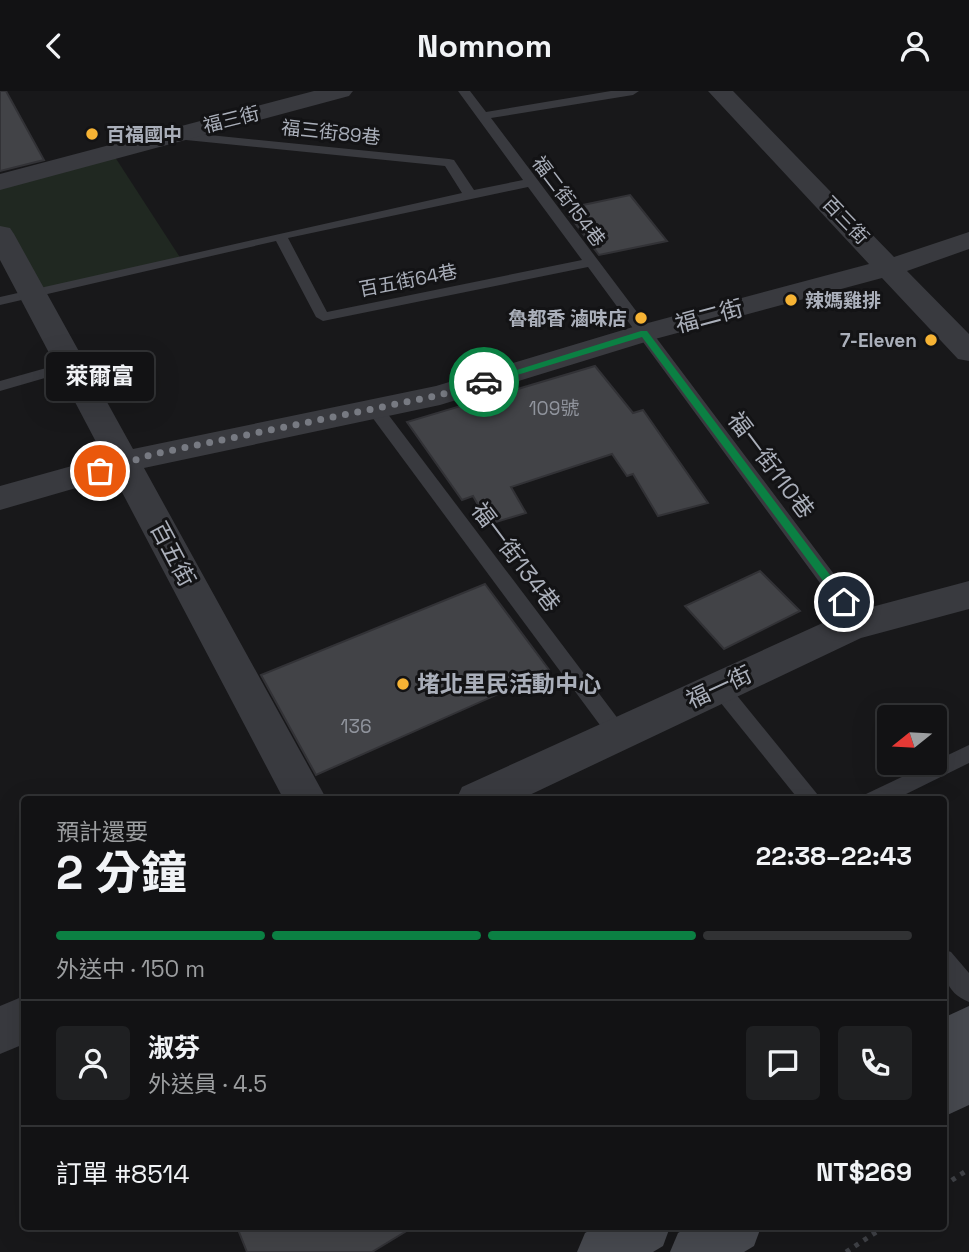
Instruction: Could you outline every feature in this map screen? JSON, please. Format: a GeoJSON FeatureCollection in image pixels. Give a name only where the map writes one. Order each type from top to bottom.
{"type":"FeatureCollection","features":[{"type":"Feature","properties":{"kind":"street","name":"福三街"},"geometry":{"type":"LineString","coordinates":[[0,182],[341,91]]}},
{"type":"Feature","properties":{"kind":"street","name":"百三街"},"geometry":{"type":"LineString","coordinates":[[720,91],[891,267],[969,352]]}},
{"type":"Feature","properties":{"kind":"street","name":"百五街"},"geometry":{"type":"LineString","coordinates":[[0,235],[16,297],[71,366],[304,796]]}},
{"type":"Feature","properties":{"kind":"street","name":"福二街"},"geometry":{"type":"LineString","coordinates":[[0,498],[154,454],[440,395],[644,333],[891,267],[969,240]]}},
{"type":"Feature","properties":{"kind":"street","name":"福一街"},"geometry":{"type":"LineString","coordinates":[[488,796],[860,623],[969,595]]}},
{"type":"Feature","properties":{"kind":"street"},"geometry":{"type":"LineString","coordinates":[[0,1031],[21,1020]]}},
{"type":"Feature","properties":{"kind":"street"},"geometry":{"type":"LineString","coordinates":[[947,1042],[969,1029]]}},
{"type":"Feature","properties":{"kind":"street"},"geometry":{"type":"LineString","coordinates":[[947,1091],[969,1077]]}},
{"type":"Feature","properties":{"kind":"street"},"geometry":{"type":"LineString","coordinates":[[604,1252],[639,1230]]}},
{"type":"Feature","properties":{"kind":"street"},"geometry":{"type":"LineString","coordinates":[[697,1252],[730,1230]]}},
{"type":"Feature","properties":{"kind":"lane","name":"福二街154巷"},"geometry":{"type":"LineString","coordinates":[[464,91],[644,333]]}},
{"type":"Feature","properties":{"kind":"lane"},"geometry":{"type":"LineString","coordinates":[[482,116],[633,91]]}},
{"type":"Feature","properties":{"kind":"lane","name":"福三街89巷"},"geometry":{"type":"LineString","coordinates":[[169,135],[449,163],[471,196]]}},
{"type":"Feature","properties":{"kind":"lane"},"geometry":{"type":"LineString","coordinates":[[16,297],[280,236],[532,183]]}},
{"type":"Feature","properties":{"kind":"lane","name":"百五街64巷"},"geometry":{"type":"LineString","coordinates":[[280,236],[323,317],[591,262]]}},
{"type":"Feature","properties":{"kind":"lane","name":"福一街110巷"},"geometry":{"type":"LineString","coordinates":[[644,333],[860,623]]}},
{"type":"Feature","properties":{"kind":"lane"},"geometry":{"type":"LineString","coordinates":[[0,386],[71,366]]}},
{"type":"Feature","properties":{"kind":"lane","name":"福一街134巷"},"geometry":{"type":"LineString","coordinates":[[375,409],[618,734]]}},
{"type":"Feature","properties":{"kind":"lane"},"geometry":{"type":"LineString","coordinates":[[719,687],[809,796]]}},
{"type":"Feature","properties":{"kind":"lane"},"geometry":{"type":"LineString","coordinates":[[881,796],[969,753]]}},
{"type":"Feature","properties":{"kind":"lane"},"geometry":{"type":"LineString","coordinates":[[947,965],[969,991]]}},
{"type":"Feature","properties":{"kind":"path"},"geometry":{"type":"LineString","coordinates":[[947,1184],[969,1169]]}},
{"type":"Feature","properties":{"kind":"path"},"geometry":{"type":"LineString","coordinates":[[846,1252],[879,1230]]}},
{"type":"Feature","properties":{"kind":"shaded area"},"geometry":{"type":"Polygon","coordinates":[[[113,154],[181,259],[32,293],[0,234],[0,183],[113,154]]]}},
{"type":"Feature","properties":{"kind":"building"},"geometry":{"type":"Polygon","coordinates":[[[0,91],[6,91],[44,160],[0,171],[0,91]]]}},
{"type":"Feature","properties":{"kind":"building"},"geometry":{"type":"Polygon","coordinates":[[[630,195],[667,241],[599,255],[568,214],[587,210],[583,205],[630,195]]]}},
{"type":"Feature","properties":{"kind":"building"},"geometry":{"type":"Polygon","coordinates":[[[595,366],[633,413],[643,410],[708,503],[658,516],[633,474],[627,476],[612,454],[511,487],[526,513],[489,524],[473,496],[462,500],[407,422],[595,366]]]}},
{"type":"Feature","properties":{"kind":"building"},"geometry":{"type":"Polygon","coordinates":[[[760,571],[800,611],[724,649],[685,606],[760,571]]]}},
{"type":"Feature","properties":{"kind":"building"},"geometry":{"type":"Polygon","coordinates":[[[485,584],[550,671],[316,775],[261,675],[485,584]]]}},
{"type":"Feature","properties":{"kind":"building"},"geometry":{"type":"Polygon","coordinates":[[[238,1230],[408,1230],[372,1252],[247,1252],[238,1230]]]}},
{"type":"Feature","properties":{"kind":"way so far"},"geometry":{"type":"LineString","coordinates":[[100,471],[154,454],[440,395],[484,382]]}},
{"type":"Feature","properties":{"kind":"place","name":"百福國中"},"geometry":{"type":"Point","coordinates":[92,134]}},
{"type":"Feature","properties":{"kind":"place","name":"辣媽雞排"},"geometry":{"type":"Point","coordinates":[791,300]}},
{"type":"Feature","properties":{"kind":"place","name":"魯都香 滷味店"},"geometry":{"type":"Point","coordinates":[641,318]}},
{"type":"Feature","properties":{"kind":"place","name":"7-Eleven"},"geometry":{"type":"Point","coordinates":[931,340]}},
{"type":"Feature","properties":{"kind":"place","name":"萊爾富"},"geometry":{"type":"Point","coordinates":[100,471]}},
{"type":"Feature","properties":{"kind":"place","name":"堵北里民活動中心"},"geometry":{"type":"Point","coordinates":[403,684]}},
{"type":"Feature","properties":{"kind":"route"},"geometry":{"type":"LineString","coordinates":[[484,382],[644,333],[844,602]]}}]}
